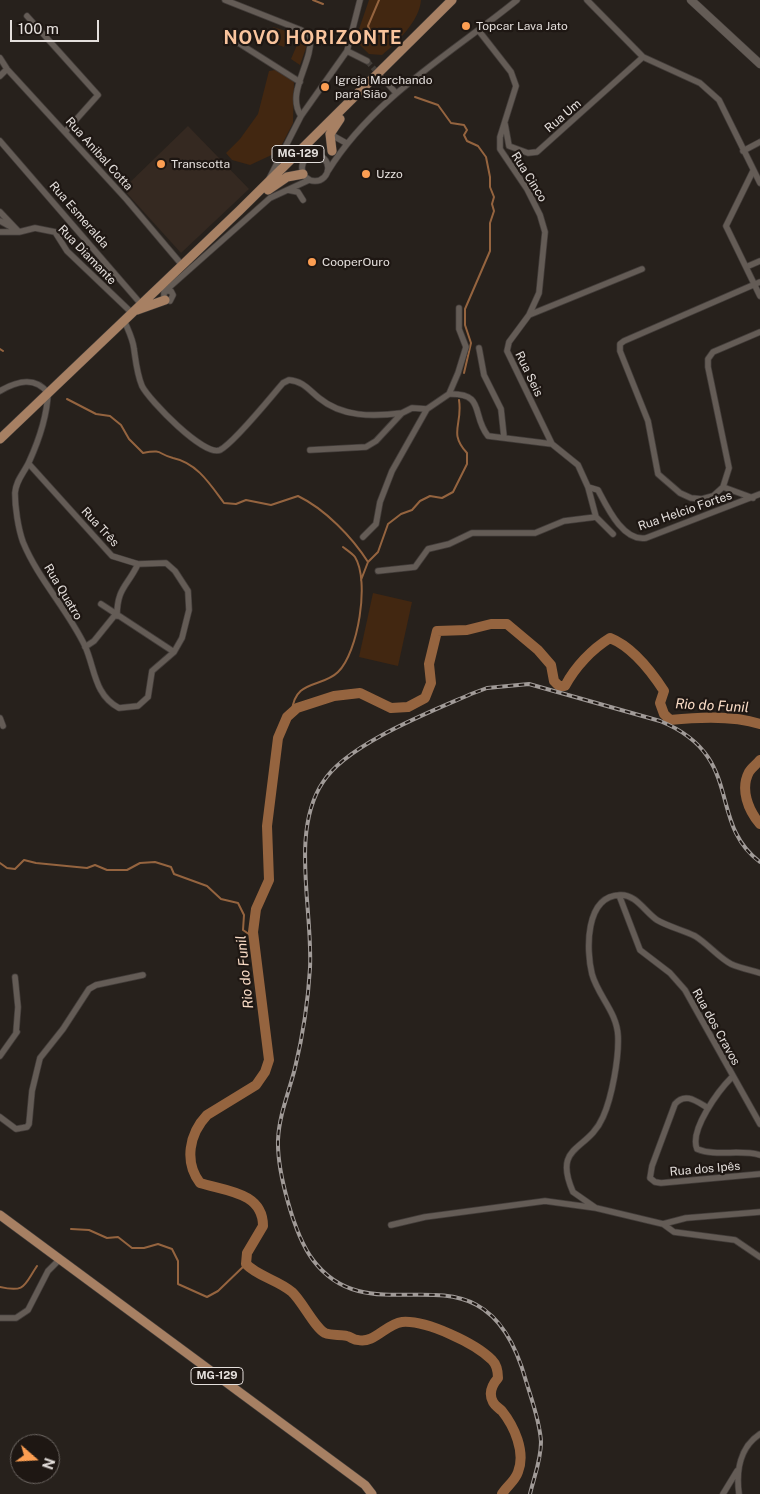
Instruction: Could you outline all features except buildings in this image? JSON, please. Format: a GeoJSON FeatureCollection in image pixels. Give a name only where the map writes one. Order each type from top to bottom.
{"type":"FeatureCollection","features":[{"type":"Feature","properties":{"kind":"main road","name":"MG-129"},"geometry":{"type":"LineString","coordinates":[[0,439],[361,93],[452,0]]}},
{"type":"Feature","properties":{"kind":"main road"},"geometry":{"type":"LineString","coordinates":[[332,151],[330,134],[361,93]]}},
{"type":"Feature","properties":{"kind":"main road"},"geometry":{"type":"LineString","coordinates":[[239,211],[280,181],[299,153]]}},
{"type":"Feature","properties":{"kind":"main road"},"geometry":{"type":"LineString","coordinates":[[280,181],[303,177]]}},
{"type":"Feature","properties":{"kind":"main road"},"geometry":{"type":"LineString","coordinates":[[133,312],[168,295]]}},
{"type":"Feature","properties":{"kind":"main road","name":"MG-129"},"geometry":{"type":"LineString","coordinates":[[0,1215],[365,1485],[372,1494]]}},
{"type":"Feature","properties":{"kind":"street"},"geometry":{"type":"LineString","coordinates":[[224,0],[309,35],[309,46],[295,97],[296,109],[301,116]]}},
{"type":"Feature","properties":{"kind":"street"},"geometry":{"type":"LineString","coordinates":[[266,185],[301,116],[347,51],[360,0]]}},
{"type":"Feature","properties":{"kind":"street"},"geometry":{"type":"LineString","coordinates":[[303,177],[319,182],[346,143],[396,93],[517,0]]}},
{"type":"Feature","properties":{"kind":"street"},"geometry":{"type":"LineString","coordinates":[[587,0],[643,58],[700,83],[719,100],[760,184]]}},
{"type":"Feature","properties":{"kind":"street"},"geometry":{"type":"LineString","coordinates":[[691,0],[760,64]]}},
{"type":"Feature","properties":{"kind":"street"},"geometry":{"type":"LineString","coordinates":[[27,16],[98,95],[65,132]]}},
{"type":"Feature","properties":{"kind":"street","name":"Rua Cinco"},"geometry":{"type":"LineString","coordinates":[[479,31],[511,72],[516,86],[504,119],[500,137],[500,149],[527,189],[540,215],[545,232],[539,294],[529,315]]}},
{"type":"Feature","properties":{"kind":"street"},"geometry":{"type":"LineString","coordinates":[[226,42],[231,39],[237,42],[300,82]]}},
{"type":"Feature","properties":{"kind":"street"},"geometry":{"type":"LineString","coordinates":[[347,51],[367,61]]}},
{"type":"Feature","properties":{"kind":"street","name":"Rua Anibal Cotta"},"geometry":{"type":"LineString","coordinates":[[0,58],[7,70],[65,132],[182,264]]}},
{"type":"Feature","properties":{"kind":"street","name":"Rua Um"},"geometry":{"type":"LineString","coordinates":[[504,119],[509,146],[528,153],[537,152],[643,58]]}},
{"type":"Feature","properties":{"kind":"street"},"geometry":{"type":"LineString","coordinates":[[0,76],[7,70]]}},
{"type":"Feature","properties":{"kind":"street"},"geometry":{"type":"LineString","coordinates":[[387,83],[396,93]]}},
{"type":"Feature","properties":{"kind":"street"},"geometry":{"type":"LineString","coordinates":[[330,134],[346,143]]}},
{"type":"Feature","properties":{"kind":"street","name":"Rua Esmeralda"},"geometry":{"type":"LineString","coordinates":[[0,141],[141,304]]}},
{"type":"Feature","properties":{"kind":"street"},"geometry":{"type":"LineString","coordinates":[[743,151],[760,142]]}},
{"type":"Feature","properties":{"kind":"street"},"geometry":{"type":"LineString","coordinates":[[322,157],[346,143]]}},
{"type":"Feature","properties":{"kind":"street"},"geometry":{"type":"LineString","coordinates":[[303,177],[302,166],[307,158],[316,155],[322,157],[327,162],[328,171]]}},
{"type":"Feature","properties":{"kind":"street"},"geometry":{"type":"LineString","coordinates":[[753,171],[726,226],[746,268],[757,283],[760,296]]}},
{"type":"Feature","properties":{"kind":"street"},"geometry":{"type":"LineString","coordinates":[[168,295],[176,283],[270,198],[288,190],[303,177]]}},
{"type":"Feature","properties":{"kind":"street"},"geometry":{"type":"LineString","coordinates":[[288,190],[303,177]]}},
{"type":"Feature","properties":{"kind":"street"},"geometry":{"type":"LineString","coordinates":[[288,190],[298,192],[303,200]]}},
{"type":"Feature","properties":{"kind":"street"},"geometry":{"type":"LineString","coordinates":[[0,212],[19,232]]}},
{"type":"Feature","properties":{"kind":"street"},"geometry":{"type":"LineString","coordinates":[[0,221],[19,232]]}},
{"type":"Feature","properties":{"kind":"street","name":"Rua Diamante"},"geometry":{"type":"LineString","coordinates":[[0,232],[19,232],[35,228],[55,232],[68,251],[133,312]]}},
{"type":"Feature","properties":{"kind":"street"},"geometry":{"type":"LineString","coordinates":[[746,268],[760,261]]}},
{"type":"Feature","properties":{"kind":"street"},"geometry":{"type":"LineString","coordinates":[[529,315],[642,269]]}},
{"type":"Feature","properties":{"kind":"street"},"geometry":{"type":"LineString","coordinates":[[757,283],[620,344],[620,351],[648,421],[658,474],[680,493],[691,498],[702,499],[713,496],[723,487],[729,468],[728,458],[708,367],[708,359],[713,352],[760,332]]}},
{"type":"Feature","properties":{"kind":"street"},"geometry":{"type":"LineString","coordinates":[[449,394],[466,347],[459,328],[459,308]]}},
{"type":"Feature","properties":{"kind":"street","name":"Rua Seis"},"geometry":{"type":"LineString","coordinates":[[529,315],[509,342],[507,352],[552,444]]}},
{"type":"Feature","properties":{"kind":"street"},"geometry":{"type":"LineString","coordinates":[[124,320],[132,341],[136,369],[146,394],[192,439],[213,450],[221,449],[289,380],[303,384],[319,398],[349,412],[368,416],[402,413]]}},
{"type":"Feature","properties":{"kind":"street"},"geometry":{"type":"LineString","coordinates":[[479,348],[484,375],[501,409],[504,437]]}},
{"type":"Feature","properties":{"kind":"street"},"geometry":{"type":"LineString","coordinates":[[0,391],[16,383],[30,381],[39,383],[48,393]]}},
{"type":"Feature","properties":{"kind":"street","name":"Rua Quatro"},"geometry":{"type":"LineString","coordinates":[[48,393],[47,409],[29,464],[20,476],[16,491],[21,536],[46,583],[85,647],[98,687],[111,703],[121,709],[138,706],[145,701],[148,696],[152,672],[174,652]]}},
{"type":"Feature","properties":{"kind":"street"},"geometry":{"type":"LineString","coordinates":[[363,537],[376,524],[380,502],[392,471],[427,409],[449,394],[464,394],[469,397],[477,408],[483,430],[488,436],[552,444]]}},
{"type":"Feature","properties":{"kind":"street"},"geometry":{"type":"LineString","coordinates":[[310,450],[366,447],[376,441],[402,413],[412,408],[427,409]]}},
{"type":"Feature","properties":{"kind":"street","name":"Rua Helcio Fortes"},"geometry":{"type":"LineString","coordinates":[[552,444],[578,465],[588,487],[598,490],[608,508],[628,533],[640,538],[760,494]]}},
{"type":"Feature","properties":{"kind":"street","name":"Rua Três"},"geometry":{"type":"LineString","coordinates":[[29,464],[107,552],[118,559],[138,564],[166,563],[175,571],[188,591],[190,610],[182,638],[174,652]]}},
{"type":"Feature","properties":{"kind":"street"},"geometry":{"type":"LineString","coordinates":[[588,487],[596,517],[613,534]]}},
{"type":"Feature","properties":{"kind":"street"},"geometry":{"type":"LineString","coordinates":[[723,487],[753,498]]}},
{"type":"Feature","properties":{"kind":"street"},"geometry":{"type":"LineString","coordinates":[[378,570],[415,567],[428,549],[449,544],[472,533],[535,533],[564,521],[596,517]]}},
{"type":"Feature","properties":{"kind":"street"},"geometry":{"type":"LineString","coordinates":[[85,647],[94,641],[116,615],[118,596],[138,564]]}},
{"type":"Feature","properties":{"kind":"street"},"geometry":{"type":"LineString","coordinates":[[101,604],[174,652]]}},
{"type":"Feature","properties":{"kind":"street"},"geometry":{"type":"LineString","coordinates":[[0,718],[3,726]]}},
{"type":"Feature","properties":{"kind":"street"},"geometry":{"type":"LineString","coordinates":[[596,1208],[573,1192],[566,1165],[572,1151],[598,1128],[611,1092],[618,1032],[613,1016],[592,973],[589,933],[591,921],[597,908],[604,902],[619,895],[632,898],[658,920],[696,937],[730,963],[760,972]]}},
{"type":"Feature","properties":{"kind":"street","name":"Rua dos Cravos"},"geometry":{"type":"LineString","coordinates":[[619,895],[640,950],[670,973],[685,990],[760,1124]]}},
{"type":"Feature","properties":{"kind":"street"},"geometry":{"type":"LineString","coordinates":[[0,1117],[16,1129],[27,1127],[30,1124],[32,1091],[40,1058],[64,1029],[89,989],[143,975]]}},
{"type":"Feature","properties":{"kind":"street"},"geometry":{"type":"LineString","coordinates":[[0,1056],[18,1031],[15,976]]}},
{"type":"Feature","properties":{"kind":"street"},"geometry":{"type":"LineString","coordinates":[[732,1077],[708,1108],[696,1136],[697,1149],[706,1151],[738,1151],[760,1156]]}},
{"type":"Feature","properties":{"kind":"street","name":"Rua dos Ipês"},"geometry":{"type":"LineString","coordinates":[[708,1108],[683,1097],[675,1104],[652,1166],[650,1178],[652,1181],[667,1183],[760,1174]]}},
{"type":"Feature","properties":{"kind":"street"},"geometry":{"type":"LineString","coordinates":[[391,1226],[425,1218],[534,1201],[556,1201],[596,1208],[663,1224],[674,1232],[735,1240],[760,1256]]}},
{"type":"Feature","properties":{"kind":"street"},"geometry":{"type":"LineString","coordinates":[[663,1224],[686,1218],[760,1212]]}},
{"type":"Feature","properties":{"kind":"street"},"geometry":{"type":"LineString","coordinates":[[0,1318],[16,1318],[28,1310],[48,1272],[59,1260]]}},
{"type":"Feature","properties":{"kind":"street"},"geometry":{"type":"LineString","coordinates":[[723,1494],[738,1469],[745,1449],[760,1434]]}},
{"type":"Feature","properties":{"kind":"street"},"geometry":{"type":"LineString","coordinates":[[738,1469],[739,1494]]}},
{"type":"Feature","properties":{"kind":"shaded area"},"geometry":{"type":"Polygon","coordinates":[[[369,0],[421,0],[420,8],[412,23],[401,38],[382,55],[369,54],[360,45],[358,32],[369,0]]]}},
{"type":"Feature","properties":{"kind":"shaded area"},"geometry":{"type":"Polygon","coordinates":[[[273,27],[289,32],[284,47],[267,41],[273,27]]]}},
{"type":"Feature","properties":{"kind":"shaded area"},"geometry":{"type":"Polygon","coordinates":[[[302,33],[307,36],[308,42],[300,65],[291,59],[302,33]]]}},
{"type":"Feature","properties":{"kind":"shaded area"},"geometry":{"type":"Polygon","coordinates":[[[275,70],[294,80],[293,123],[278,152],[250,165],[232,160],[226,153],[240,139],[258,114],[269,71],[275,70]]]}},
{"type":"Feature","properties":{"kind":"shaded area","name":"Transcotta"},"geometry":{"type":"Polygon","coordinates":[[[188,126],[249,189],[181,253],[123,189],[188,126]]]}},
{"type":"Feature","properties":{"kind":"shaded area"},"geometry":{"type":"Polygon","coordinates":[[[373,593],[412,602],[398,666],[359,657],[373,593]]]}},
{"type":"Feature","properties":{"kind":"waterway"},"geometry":{"type":"LineString","coordinates":[[313,0],[323,4]]}},
{"type":"Feature","properties":{"kind":"waterway"},"geometry":{"type":"LineString","coordinates":[[375,43],[368,26],[379,0]]}},
{"type":"Feature","properties":{"kind":"waterway"},"geometry":{"type":"LineString","coordinates":[[415,97],[438,105],[451,123],[464,125],[467,130],[464,135],[467,141],[478,146],[486,157],[490,187],[494,197],[492,204],[494,211],[490,223],[490,251],[465,309],[465,325],[471,343],[464,373]]}},
{"type":"Feature","properties":{"kind":"waterway"},"geometry":{"type":"LineString","coordinates":[[67,399],[96,414],[110,416],[121,425],[129,439],[143,453],[158,452],[189,464],[202,475],[224,503],[236,504],[246,500],[271,505],[298,496],[318,508],[337,524],[368,562]]}},
{"type":"Feature","properties":{"kind":"waterway"},"geometry":{"type":"LineString","coordinates":[[361,580],[368,562],[378,552],[388,524],[401,514],[412,510],[420,501],[430,496],[442,498],[453,492],[467,464],[467,453],[461,446],[457,434],[459,400]]}},
{"type":"Feature","properties":{"kind":"waterway"},"geometry":{"type":"LineString","coordinates":[[292,712],[294,701],[303,689],[332,677],[338,672],[345,663],[356,634],[361,599],[359,568],[355,557],[343,547]]}},
{"type":"Feature","properties":{"kind":"waterway","name":"Rio do Funil"},"geometry":{"type":"LineString","coordinates":[[502,1494],[517,1475],[521,1456],[518,1440],[511,1424],[492,1399],[491,1389],[498,1378],[497,1368],[492,1360],[484,1353],[450,1334],[412,1322],[396,1324],[375,1337],[364,1340],[355,1340],[344,1335],[325,1333],[317,1326],[292,1292],[256,1272],[246,1264],[247,1253],[263,1226],[257,1206],[241,1195],[200,1183],[192,1166],[191,1148],[196,1131],[201,1123],[207,1115],[256,1085],[265,1072],[269,1060],[253,932],[256,909],[269,880],[267,826],[278,738],[287,717],[297,708],[334,696],[360,693],[391,708],[408,707],[425,698],[431,683],[429,664],[437,631],[467,630],[491,624],[507,624],[538,650],[551,665],[554,681],[559,686],[565,686],[584,659],[610,638],[634,653],[664,691],[660,703],[664,714],[670,720],[727,718],[760,724]]}},
{"type":"Feature","properties":{"kind":"waterway","name":"Rio do Funil"},"geometry":{"type":"LineString","coordinates":[[760,760],[749,772],[745,785],[749,806],[760,824]]}},
{"type":"Feature","properties":{"kind":"waterway"},"geometry":{"type":"LineString","coordinates":[[0,863],[7,868],[15,869],[24,860],[87,868],[95,865],[107,870],[127,870],[140,863],[155,862],[171,867],[174,874],[207,886],[221,899],[238,903],[244,915],[243,930],[253,937]]}},
{"type":"Feature","properties":{"kind":"waterway"},"geometry":{"type":"LineString","coordinates":[[71,1229],[89,1230],[107,1238],[118,1237],[132,1248],[144,1248],[158,1244],[172,1249],[178,1261],[178,1284],[207,1297],[218,1291],[246,1264]]}},
{"type":"Feature","properties":{"kind":"waterway"},"geometry":{"type":"LineString","coordinates":[[0,1287],[9,1289],[20,1288],[26,1283],[37,1266]]}},
{"type":"Feature","properties":{"kind":"tunnel"},"geometry":{"type":"LineString","coordinates":[[367,61],[387,83]]}},
{"type":"Feature","properties":{"kind":"railway"},"geometry":{"type":"LineString","coordinates":[[530,1494],[540,1455],[539,1427],[526,1381],[507,1335],[484,1309],[457,1298],[367,1293],[339,1283],[313,1260],[299,1235],[293,1219],[280,1168],[278,1140],[282,1113],[295,1068],[308,993],[310,945],[305,847],[307,824],[313,802],[323,782],[335,768],[350,755],[391,730],[487,688],[529,684],[660,721],[687,735],[704,752],[715,770],[734,828],[744,846],[760,862]]}},
{"type":"Feature","properties":{"kind":"place","name":"Topcar Lava Jato"},"geometry":{"type":"Point","coordinates":[466,26]}},
{"type":"Feature","properties":{"kind":"place","name":"Igreja Marchando para Sião"},"geometry":{"type":"Point","coordinates":[325,87]}},
{"type":"Feature","properties":{"kind":"place","name":"Transcotta"},"geometry":{"type":"Point","coordinates":[161,164]}},
{"type":"Feature","properties":{"kind":"place","name":"Uzzo"},"geometry":{"type":"Point","coordinates":[366,174]}},
{"type":"Feature","properties":{"kind":"place","name":"CooperOuro"},"geometry":{"type":"Point","coordinates":[312,262]}},
{"type":"Feature","properties":{"kind":"district","name":"NOVO HORIZONTE"},"geometry":{"type":"Point","coordinates":[313,38]}}]}
